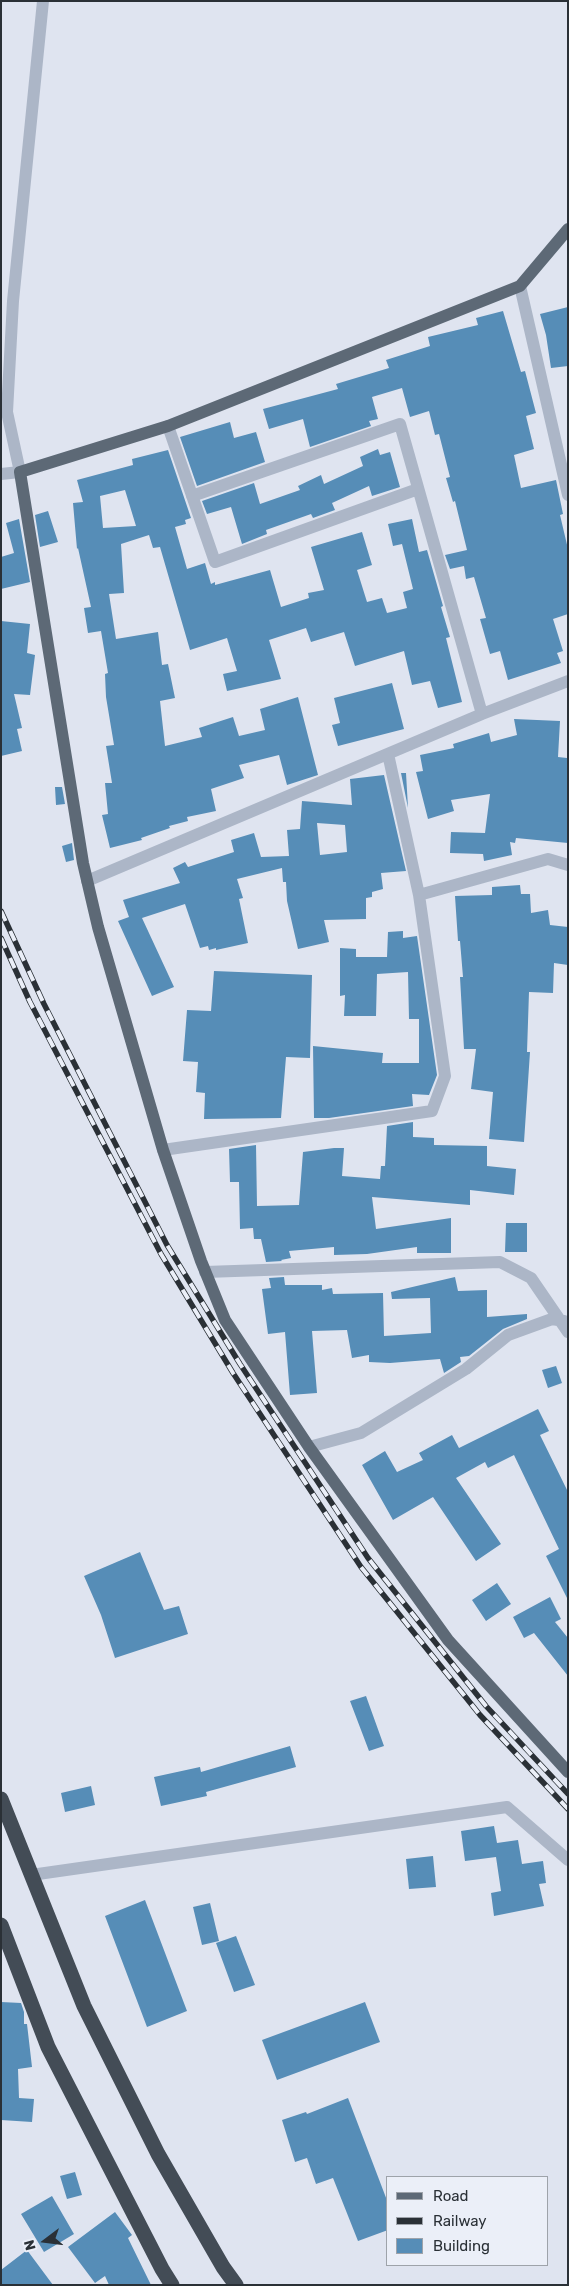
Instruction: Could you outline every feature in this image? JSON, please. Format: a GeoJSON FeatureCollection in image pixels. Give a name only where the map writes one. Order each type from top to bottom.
{"type":"FeatureCollection","features":[{"type":"Feature","properties":{"kind":"highway"},"geometry":{"type":"LineString","coordinates":[[1,1799],[84,2006],[163,2163],[223,2267],[236,2285]]}},
{"type":"Feature","properties":{"kind":"highway"},"geometry":{"type":"LineString","coordinates":[[1,1926],[48,2047],[153,2252],[172,2285]]}},
{"type":"Feature","properties":{"kind":"main road"},"geometry":{"type":"LineString","coordinates":[[568,229],[520,286],[168,426],[20,472],[87,881],[98,927],[163,1150],[205,1272],[225,1320],[309,1446],[448,1640],[568,1772]]}},
{"type":"Feature","properties":{"kind":"street"},"geometry":{"type":"LineString","coordinates":[[1,474],[20,472],[6,412],[13,301],[43,1]]}},
{"type":"Feature","properties":{"kind":"street"},"geometry":{"type":"LineString","coordinates":[[520,286],[568,495]]}},
{"type":"Feature","properties":{"kind":"street"},"geometry":{"type":"LineString","coordinates":[[192,496],[400,424],[482,714]]}},
{"type":"Feature","properties":{"kind":"street"},"geometry":{"type":"LineString","coordinates":[[168,426],[215,562],[418,489]]}},
{"type":"Feature","properties":{"kind":"street"},"geometry":{"type":"LineString","coordinates":[[87,881],[482,714],[568,681]]}},
{"type":"Feature","properties":{"kind":"street"},"geometry":{"type":"LineString","coordinates":[[163,1150],[432,1112],[445,1076],[418,895],[388,754]]}},
{"type":"Feature","properties":{"kind":"street"},"geometry":{"type":"LineString","coordinates":[[418,895],[548,859],[568,865]]}},
{"type":"Feature","properties":{"kind":"street"},"geometry":{"type":"LineString","coordinates":[[205,1272],[500,1262],[531,1278],[564,1321],[568,1332]]}},
{"type":"Feature","properties":{"kind":"street"},"geometry":{"type":"LineString","coordinates":[[309,1446],[362,1432],[466,1369],[508,1335],[552,1319],[564,1321]]}},
{"type":"Feature","properties":{"kind":"street"},"geometry":{"type":"LineString","coordinates":[[31,1875],[507,1807],[568,1860]]}},
{"type":"Feature","properties":{"kind":"building"},"geometry":{"type":"Polygon","coordinates":[[[568,307],[568,366],[551,368],[546,335],[540,314],[568,307]]]}},
{"type":"Feature","properties":{"kind":"building"},"geometry":{"type":"Polygon","coordinates":[[[503,311],[521,372],[525,371],[536,413],[526,416],[534,449],[514,455],[521,488],[556,480],[563,514],[560,515],[568,549],[568,614],[553,619],[563,651],[557,653],[561,663],[508,680],[500,651],[490,654],[480,619],[486,618],[474,577],[466,579],[464,566],[450,569],[445,555],[467,550],[455,501],[453,502],[446,478],[450,477],[439,434],[435,435],[429,411],[410,417],[402,388],[372,397],[378,419],[369,421],[371,426],[310,447],[303,419],[269,429],[263,409],[338,389],[336,384],[389,368],[386,360],[430,346],[428,337],[478,325],[476,318],[503,311]]]}},
{"type":"Feature","properties":{"kind":"building"},"geometry":{"type":"Polygon","coordinates":[[[230,422],[234,438],[256,432],[265,462],[197,486],[180,437],[230,422]]]}},
{"type":"Feature","properties":{"kind":"building"},"geometry":{"type":"Polygon","coordinates":[[[378,449],[380,455],[390,452],[400,487],[372,496],[369,486],[332,503],[335,510],[313,518],[311,514],[266,530],[267,534],[242,544],[231,507],[207,514],[202,501],[254,483],[260,504],[300,490],[298,486],[321,475],[324,484],[363,466],[360,457],[378,449]]]}},
{"type":"Feature","properties":{"kind":"building"},"geometry":{"type":"Polygon","coordinates":[[[168,450],[191,518],[185,520],[186,524],[175,527],[187,569],[205,563],[211,584],[215,582],[215,585],[270,570],[281,607],[309,598],[308,593],[324,590],[311,547],[362,532],[372,565],[357,570],[367,602],[382,598],[387,613],[407,608],[403,592],[413,589],[402,544],[393,546],[388,524],[412,519],[419,552],[427,550],[443,606],[441,607],[450,637],[446,638],[462,702],[438,708],[430,681],[412,685],[404,651],[355,666],[344,632],[311,642],[306,628],[269,640],[281,679],[227,691],[223,674],[237,671],[227,638],[190,650],[160,547],[153,548],[149,535],[121,544],[124,593],[109,594],[116,639],[158,632],[162,665],[168,664],[175,698],[160,701],[165,746],[202,737],[199,728],[233,717],[239,736],[265,730],[260,709],[298,697],[318,775],[287,785],[279,755],[239,765],[244,778],[211,789],[216,811],[187,817],[188,821],[169,826],[170,828],[141,838],[142,840],[110,848],[102,815],[108,814],[105,783],[112,783],[106,746],[114,745],[106,697],[105,674],[108,673],[101,631],[88,633],[84,608],[91,607],[77,549],[73,503],[83,502],[77,480],[133,465],[132,459],[168,450]],[[125,490],[100,496],[103,528],[136,526],[125,490]]]}},
{"type":"Feature","properties":{"kind":"building"},"geometry":{"type":"Polygon","coordinates":[[[48,511],[58,542],[40,547],[35,515],[48,511]]]}},
{"type":"Feature","properties":{"kind":"building"},"geometry":{"type":"Polygon","coordinates":[[[19,519],[30,582],[1,589],[1,557],[14,553],[6,523],[19,519]]]}},
{"type":"Feature","properties":{"kind":"building"},"geometry":{"type":"Polygon","coordinates":[[[1,621],[30,624],[27,653],[35,655],[30,695],[14,694],[22,728],[17,729],[22,751],[1,756],[1,621]]]}},
{"type":"Feature","properties":{"kind":"building"},"geometry":{"type":"Polygon","coordinates":[[[392,683],[404,729],[338,746],[332,725],[340,723],[334,698],[392,683]]]}},
{"type":"Feature","properties":{"kind":"building"},"geometry":{"type":"Polygon","coordinates":[[[514,719],[560,721],[558,757],[567,758],[568,843],[516,838],[515,843],[510,842],[512,855],[484,861],[483,854],[450,853],[451,832],[485,833],[490,794],[451,800],[454,811],[428,819],[416,772],[423,771],[420,755],[454,748],[453,744],[489,733],[491,742],[517,735],[514,719]]]}},
{"type":"Feature","properties":{"kind":"building"},"geometry":{"type":"Polygon","coordinates":[[[401,773],[406,773],[408,808],[401,773]]]}},
{"type":"Feature","properties":{"kind":"building"},"geometry":{"type":"Polygon","coordinates":[[[384,775],[406,871],[381,873],[383,889],[372,892],[372,897],[366,898],[366,919],[324,920],[329,942],[298,949],[287,901],[286,882],[283,882],[282,868],[237,879],[243,898],[239,899],[248,943],[216,950],[216,948],[209,950],[208,946],[200,948],[185,904],[142,918],[174,987],[152,996],[118,921],[129,917],[123,900],[180,883],[173,868],[185,862],[188,867],[234,852],[231,840],[254,833],[261,857],[289,856],[287,830],[300,829],[302,801],[352,805],[350,779],[384,775]],[[317,823],[320,855],[347,852],[345,825],[317,823]]]}},
{"type":"Feature","properties":{"kind":"building"},"geometry":{"type":"Polygon","coordinates":[[[55,787],[62,787],[65,804],[56,805],[55,787]]]}},
{"type":"Feature","properties":{"kind":"building"},"geometry":{"type":"Polygon","coordinates":[[[72,843],[74,860],[66,862],[62,846],[72,843]]]}},
{"type":"Feature","properties":{"kind":"building"},"geometry":{"type":"Polygon","coordinates":[[[520,885],[521,894],[530,894],[531,913],[548,910],[550,925],[568,927],[568,965],[554,963],[553,993],[529,992],[527,1052],[530,1052],[524,1142],[489,1139],[493,1092],[471,1089],[476,1049],[464,1049],[460,977],[463,977],[455,896],[492,895],[492,887],[520,885]]]}},
{"type":"Feature","properties":{"kind":"building"},"geometry":{"type":"Polygon","coordinates":[[[403,931],[403,938],[417,936],[437,1075],[429,1095],[412,1094],[413,1106],[329,1118],[314,1118],[313,1046],[383,1053],[382,1063],[419,1063],[419,1019],[409,1019],[408,972],[377,974],[376,1016],[344,1016],[345,995],[340,996],[340,948],[356,949],[356,957],[387,957],[388,932],[403,931]]]}},
{"type":"Feature","properties":{"kind":"building"},"geometry":{"type":"Polygon","coordinates":[[[214,971],[312,975],[310,1058],[286,1057],[281,1118],[204,1119],[205,1093],[196,1092],[198,1062],[183,1061],[187,1010],[211,1011],[214,971]]]}},
{"type":"Feature","properties":{"kind":"building"},"geometry":{"type":"Polygon","coordinates":[[[413,1122],[413,1137],[434,1138],[434,1145],[487,1146],[487,1166],[516,1169],[514,1195],[470,1190],[470,1205],[372,1197],[376,1229],[451,1218],[451,1253],[417,1253],[417,1247],[367,1254],[334,1255],[334,1247],[289,1251],[291,1258],[282,1261],[266,1262],[261,1239],[254,1239],[253,1228],[240,1229],[239,1182],[230,1182],[229,1149],[256,1145],[257,1206],[299,1205],[303,1152],[344,1148],[342,1176],[380,1179],[381,1166],[385,1166],[387,1126],[413,1122]]]}},
{"type":"Feature","properties":{"kind":"building"},"geometry":{"type":"Polygon","coordinates":[[[506,1223],[527,1223],[527,1252],[505,1252],[506,1223]]]}},
{"type":"Feature","properties":{"kind":"building"},"geometry":{"type":"Polygon","coordinates":[[[284,1277],[285,1285],[322,1285],[322,1290],[332,1288],[333,1294],[383,1293],[384,1336],[431,1333],[430,1298],[392,1299],[391,1292],[455,1277],[458,1291],[487,1290],[487,1317],[527,1314],[527,1319],[503,1329],[469,1356],[460,1357],[461,1362],[444,1373],[440,1359],[390,1363],[369,1362],[369,1355],[352,1358],[347,1330],[312,1331],[317,1393],[290,1395],[285,1332],[268,1334],[262,1289],[271,1288],[269,1278],[284,1277]]]}},
{"type":"Feature","properties":{"kind":"building"},"geometry":{"type":"Polygon","coordinates":[[[556,1366],[562,1383],[548,1388],[542,1370],[556,1366]]]}},
{"type":"Feature","properties":{"kind":"building"},"geometry":{"type":"Polygon","coordinates":[[[538,1409],[549,1431],[540,1435],[568,1492],[568,1600],[546,1556],[559,1549],[514,1455],[488,1468],[485,1462],[456,1478],[501,1544],[476,1561],[433,1497],[393,1520],[362,1465],[385,1451],[397,1472],[423,1460],[419,1453],[452,1435],[459,1448],[538,1409]]]}},
{"type":"Feature","properties":{"kind":"building"},"geometry":{"type":"Polygon","coordinates":[[[140,1552],[164,1610],[179,1606],[188,1634],[115,1658],[101,1615],[84,1576],[140,1552]]]}},
{"type":"Feature","properties":{"kind":"building"},"geometry":{"type":"Polygon","coordinates":[[[497,1583],[511,1604],[486,1621],[472,1600],[497,1583]]]}},
{"type":"Feature","properties":{"kind":"building"},"geometry":{"type":"Polygon","coordinates":[[[550,1597],[561,1619],[555,1622],[568,1638],[568,1676],[534,1633],[524,1638],[513,1617],[550,1597]]]}},
{"type":"Feature","properties":{"kind":"building"},"geometry":{"type":"Polygon","coordinates":[[[366,1696],[384,1746],[369,1751],[350,1701],[366,1696]]]}},
{"type":"Feature","properties":{"kind":"building"},"geometry":{"type":"Polygon","coordinates":[[[290,1746],[296,1767],[206,1792],[207,1796],[161,1806],[154,1777],[200,1767],[201,1772],[290,1746]]]}},
{"type":"Feature","properties":{"kind":"building"},"geometry":{"type":"Polygon","coordinates":[[[91,1786],[95,1805],[65,1812],[61,1793],[91,1786]]]}},
{"type":"Feature","properties":{"kind":"building"},"geometry":{"type":"Polygon","coordinates":[[[494,1826],[497,1843],[518,1840],[522,1864],[543,1861],[546,1883],[539,1884],[544,1906],[494,1916],[491,1893],[501,1891],[496,1857],[465,1861],[461,1831],[494,1826]]]}},
{"type":"Feature","properties":{"kind":"building"},"geometry":{"type":"Polygon","coordinates":[[[433,1856],[436,1887],[409,1889],[406,1859],[433,1856]]]}},
{"type":"Feature","properties":{"kind":"building"},"geometry":{"type":"Polygon","coordinates":[[[145,1900],[187,2011],[147,2027],[105,1916],[145,1900]]]}},
{"type":"Feature","properties":{"kind":"building"},"geometry":{"type":"Polygon","coordinates":[[[210,1903],[219,1941],[202,1945],[193,1907],[210,1903]]]}},
{"type":"Feature","properties":{"kind":"building"},"geometry":{"type":"Polygon","coordinates":[[[236,1936],[255,1985],[234,1992],[216,1943],[236,1936]]]}},
{"type":"Feature","properties":{"kind":"building"},"geometry":{"type":"Polygon","coordinates":[[[1,2002],[21,2003],[24,2012],[24,2024],[27,2024],[32,2067],[18,2069],[19,2098],[34,2099],[32,2122],[1,2120],[1,2002]]]}},
{"type":"Feature","properties":{"kind":"building"},"geometry":{"type":"Polygon","coordinates":[[[365,2002],[380,2042],[277,2080],[262,2040],[365,2002]]]}},
{"type":"Feature","properties":{"kind":"building"},"geometry":{"type":"Polygon","coordinates":[[[348,2098],[386,2198],[386,2231],[358,2241],[333,2178],[316,2184],[307,2158],[295,2162],[282,2120],[306,2112],[307,2114],[348,2098]]]}},
{"type":"Feature","properties":{"kind":"building"},"geometry":{"type":"Polygon","coordinates":[[[75,2172],[82,2195],[67,2199],[60,2176],[75,2172]]]}},
{"type":"Feature","properties":{"kind":"building"},"geometry":{"type":"Polygon","coordinates":[[[52,2196],[74,2234],[44,2252],[21,2214],[52,2196]]]}},
{"type":"Feature","properties":{"kind":"building"},"geometry":{"type":"Polygon","coordinates":[[[115,2212],[132,2235],[128,2238],[151,2285],[109,2285],[105,2276],[95,2283],[68,2247],[115,2212]]]}},
{"type":"Feature","properties":{"kind":"building"},"geometry":{"type":"Polygon","coordinates":[[[27,2250],[53,2285],[1,2285],[1,2270],[27,2250]]]}},
{"type":"Feature","properties":{"kind":"railway"},"geometry":{"type":"LineString","coordinates":[[1,911],[44,1004],[167,1245],[240,1364],[368,1558],[486,1706],[568,1794]]}},
{"type":"Feature","properties":{"kind":"railway"},"geometry":{"type":"LineString","coordinates":[[1,938],[30,1002],[161,1254],[233,1373],[361,1567],[480,1715],[568,1809]]}}]}
